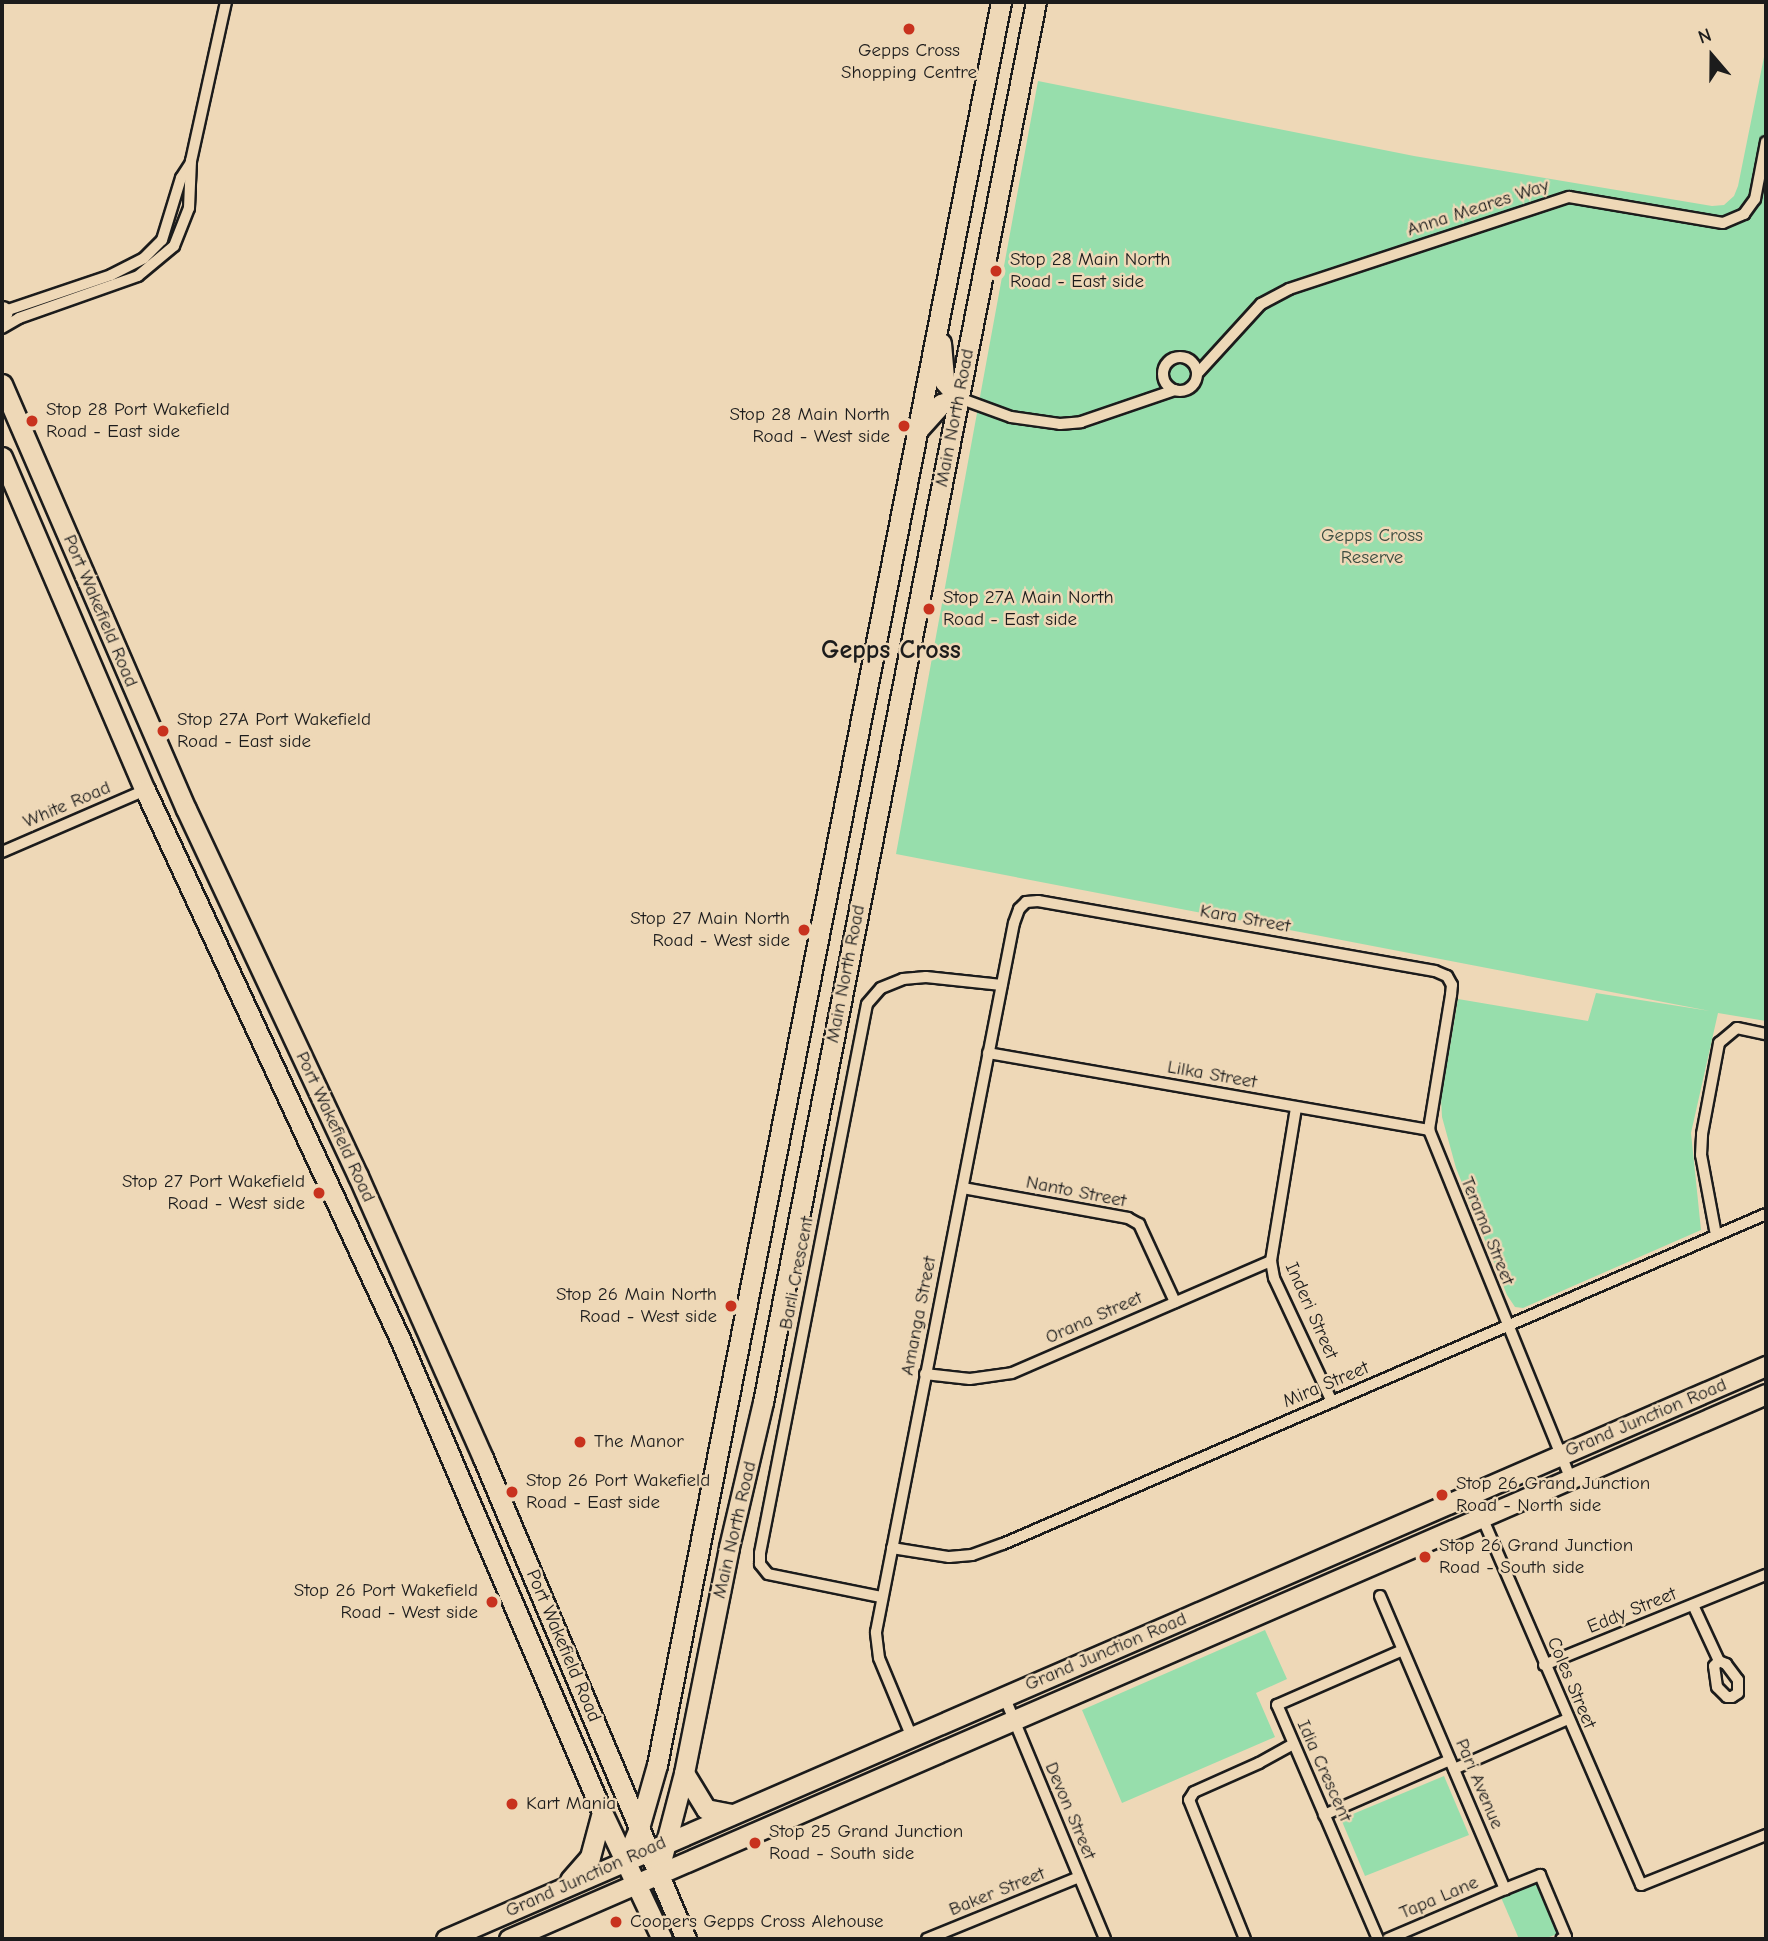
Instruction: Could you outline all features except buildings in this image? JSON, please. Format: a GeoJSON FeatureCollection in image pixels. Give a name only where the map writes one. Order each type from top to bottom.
{"type":"FeatureCollection","features":[{"type":"Feature","properties":{"kind":"highway","name":"Main North Road"},"geometry":{"type":"LineString","coordinates":[[625,1859],[639,1828],[657,1765],[1001,2]]}},
{"type":"Feature","properties":{"kind":"highway","name":"Main North Road"},"geometry":{"type":"LineString","coordinates":[[658,1873],[684,1773],[729,1547],[766,1389],[1035,2]]}},
{"type":"Feature","properties":{"kind":"highway"},"geometry":{"type":"LineString","coordinates":[[916,433],[941,404],[959,398],[944,381],[937,328]]}},
{"type":"Feature","properties":{"kind":"highway","name":"Port Wakefield Road"},"geometry":{"type":"LineString","coordinates":[[2,384],[186,809],[358,1176],[528,1561],[658,1873]]}},
{"type":"Feature","properties":{"kind":"highway","name":"Port Wakefield Road"},"geometry":{"type":"LineString","coordinates":[[2,457],[145,790],[400,1339],[602,1812],[637,1883]]}},
{"type":"Feature","properties":{"kind":"highway"},"geometry":{"type":"LineString","coordinates":[[153,734],[157,771],[155,779],[145,790],[186,809]]}},
{"type":"Feature","properties":{"kind":"highway"},"geometry":{"type":"LineString","coordinates":[[330,1187],[358,1176]]}},
{"type":"Feature","properties":{"kind":"highway","name":"Grand Junction Road"},"geometry":{"type":"LineString","coordinates":[[446,1939],[648,1849],[1766,1366]]}},
{"type":"Feature","properties":{"kind":"highway","name":"Grand Junction Road"},"geometry":{"type":"LineString","coordinates":[[509,1939],[1766,1394]]}},
{"type":"Feature","properties":{"kind":"highway"},"geometry":{"type":"LineString","coordinates":[[701,1541],[729,1547]]}},
{"type":"Feature","properties":{"kind":"highway"},"geometry":{"type":"LineString","coordinates":[[500,1572],[528,1561]]}},
{"type":"Feature","properties":{"kind":"highway"},"geometry":{"type":"LineString","coordinates":[[905,1767],[911,1735],[940,1752]]}},
{"type":"Feature","properties":{"kind":"highway"},"geometry":{"type":"LineString","coordinates":[[615,1770],[631,1775],[657,1765]]}},
{"type":"Feature","properties":{"kind":"highway"},"geometry":{"type":"LineString","coordinates":[[684,1773],[706,1809],[731,1814]]}},
{"type":"Feature","properties":{"kind":"highway"},"geometry":{"type":"LineString","coordinates":[[564,1886],[590,1857],[602,1812]]}},
{"type":"Feature","properties":{"kind":"highway"},"geometry":{"type":"LineString","coordinates":[[658,1873],[686,1939]]}},
{"type":"Feature","properties":{"kind":"highway"},"geometry":{"type":"LineString","coordinates":[[637,1883],[662,1939]]}},
{"type":"Feature","properties":{"kind":"street"},"geometry":{"type":"LineString","coordinates":[[2,316],[19,318],[138,276],[156,264],[174,246],[189,208],[191,161],[226,2]]}},
{"type":"Feature","properties":{"kind":"street","name":"Anna Meares Way"},"geometry":{"type":"LineString","coordinates":[[1197,374],[1261,304],[1289,289],[1569,197],[1723,223],[1744,214],[1755,199],[1766,142]]}},
{"type":"Feature","properties":{"kind":"street"},"geometry":{"type":"LineString","coordinates":[[2,316],[111,275],[144,258],[162,240],[181,177],[191,161]]}},
{"type":"Feature","properties":{"kind":"street"},"geometry":{"type":"LineString","coordinates":[[1191,362],[1218,354]]}},
{"type":"Feature","properties":{"kind":"street"},"geometry":{"type":"LineString","coordinates":[[959,398],[1011,417],[1060,424],[1081,422],[1146,399],[1189,388],[1197,374],[1191,362],[1182,357],[1172,359],[1164,366],[1163,377],[1167,385],[1175,390]]}},
{"type":"Feature","properties":{"kind":"street"},"geometry":{"type":"LineString","coordinates":[[1146,399],[1163,377]]}},
{"type":"Feature","properties":{"kind":"street","name":"White Road"},"geometry":{"type":"LineString","coordinates":[[2,852],[145,790]]}},
{"type":"Feature","properties":{"kind":"street","name":"Kara Street"},"geometry":{"type":"LineString","coordinates":[[1026,902],[1038,901],[1435,971],[1447,976],[1452,985],[1429,1130]]}},
{"type":"Feature","properties":{"kind":"street","name":"Amanga Street"},"geometry":{"type":"LineString","coordinates":[[911,1735],[879,1658],[876,1632],[1014,923],[1019,909],[1026,902]]}},
{"type":"Feature","properties":{"kind":"street","name":"Barli Crescent"},"geometry":{"type":"LineString","coordinates":[[881,1597],[768,1574],[760,1564],[867,1004],[881,988],[903,979],[926,978],[1002,985]]}},
{"type":"Feature","properties":{"kind":"street"},"geometry":{"type":"LineString","coordinates":[[1716,1235],[1701,1155],[1702,1134],[1718,1043],[1737,1028],[1766,1034]]}},
{"type":"Feature","properties":{"kind":"street","name":"Lilka Street"},"geometry":{"type":"LineString","coordinates":[[988,1053],[1429,1130]]}},
{"type":"Feature","properties":{"kind":"street","name":"Inderi Street"},"geometry":{"type":"LineString","coordinates":[[1296,1108],[1271,1261],[1274,1278],[1332,1402]]}},
{"type":"Feature","properties":{"kind":"street","name":"Terama Street"},"geometry":{"type":"LineString","coordinates":[[1429,1130],[1571,1479]]}},
{"type":"Feature","properties":{"kind":"street","name":"Nanto Street"},"geometry":{"type":"LineString","coordinates":[[962,1188],[1128,1218],[1139,1224],[1175,1302]]}},
{"type":"Feature","properties":{"kind":"street","name":"Mira Street"},"geometry":{"type":"LineString","coordinates":[[892,1548],[949,1556],[972,1555],[1766,1214]]}},
{"type":"Feature","properties":{"kind":"street","name":"Orana Street"},"geometry":{"type":"LineString","coordinates":[[925,1374],[970,1379],[1012,1373],[1271,1261]]}},
{"type":"Feature","properties":{"kind":"street","name":"Coles Street"},"geometry":{"type":"LineString","coordinates":[[1472,1494],[1641,1885],[1766,1835]]}},
{"type":"Feature","properties":{"kind":"street","name":"Eddy Street"},"geometry":{"type":"LineString","coordinates":[[1544,1665],[1766,1575]]}},
{"type":"Feature","properties":{"kind":"street","name":"Pari Avenue"},"geometry":{"type":"LineString","coordinates":[[1380,1596],[1505,1889]]}},
{"type":"Feature","properties":{"kind":"street","name":"Eddy Street"},"geometry":{"type":"LineString","coordinates":[[1693,1605],[1719,1661]]}},
{"type":"Feature","properties":{"kind":"street","name":"Idia Crescent"},"geometry":{"type":"LineString","coordinates":[[1378,1939],[1277,1705],[1403,1650]]}},
{"type":"Feature","properties":{"kind":"street","name":"Devon Street"},"geometry":{"type":"LineString","coordinates":[[1004,1696],[1105,1939]]}},
{"type":"Feature","properties":{"kind":"street"},"geometry":{"type":"LineString","coordinates":[[1324,1815],[1568,1719]]}},
{"type":"Feature","properties":{"kind":"street"},"geometry":{"type":"LineString","coordinates":[[1245,1939],[1189,1800],[1194,1792],[1259,1763],[1293,1744]]}},
{"type":"Feature","properties":{"kind":"street"},"geometry":{"type":"LineString","coordinates":[[1505,1889],[1540,1875],[1564,1938]]}},
{"type":"Feature","properties":{"kind":"street","name":"Baker Street"},"geometry":{"type":"LineString","coordinates":[[927,1939],[1079,1877]]}},
{"type":"Feature","properties":{"kind":"street","name":"Tapa Lane"},"geometry":{"type":"LineString","coordinates":[[1388,1939],[1505,1889]]}},
{"type":"Feature","properties":{"kind":"green space","name":"Gepps Cross Reserve"},"geometry":{"type":"Polygon","coordinates":[[[1766,47],[1766,1021],[1718,1013],[1691,1133],[1701,1230],[1523,1308],[1515,1307],[1507,1295],[1456,1168],[1442,1117],[1441,1099],[1458,999],[1588,1021],[1596,993],[1710,1011],[896,854],[1038,81],[1414,156],[1712,206],[1724,205],[1734,196],[1738,186],[1766,47]]]}},
{"type":"Feature","properties":{"kind":"green space"},"geometry":{"type":"Polygon","coordinates":[[[1265,1630],[1287,1679],[1256,1693],[1275,1737],[1122,1803],[1082,1710],[1265,1630]]]}},
{"type":"Feature","properties":{"kind":"green space"},"geometry":{"type":"Polygon","coordinates":[[[1444,1776],[1469,1835],[1365,1876],[1341,1819],[1444,1776]]]}},
{"type":"Feature","properties":{"kind":"green space"},"geometry":{"type":"Polygon","coordinates":[[[1538,1879],[1560,1933],[1544,1939],[1519,1939],[1500,1895],[1538,1879]]]}},
{"type":"Feature","properties":{"kind":"place","name":"Gepps Cross Shopping Centre"},"geometry":{"type":"Point","coordinates":[909,29]}},
{"type":"Feature","properties":{"kind":"place","name":"Stop 28 Main North Road - East side"},"geometry":{"type":"Point","coordinates":[996,271]}},
{"type":"Feature","properties":{"kind":"place","name":"Stop 28 Port Wakefield Road - East side"},"geometry":{"type":"Point","coordinates":[32,421]}},
{"type":"Feature","properties":{"kind":"place","name":"Stop 28 Main North Road - West side"},"geometry":{"type":"Point","coordinates":[904,426]}},
{"type":"Feature","properties":{"kind":"place","name":"Stop 27A Main North Road - East side"},"geometry":{"type":"Point","coordinates":[929,609]}},
{"type":"Feature","properties":{"kind":"place","name":"Stop 27A Port Wakefield Road - East side"},"geometry":{"type":"Point","coordinates":[163,731]}},
{"type":"Feature","properties":{"kind":"place","name":"Stop 27 Main North Road - West side"},"geometry":{"type":"Point","coordinates":[804,930]}},
{"type":"Feature","properties":{"kind":"place","name":"Stop 27 Port Wakefield Road - West side"},"geometry":{"type":"Point","coordinates":[319,1193]}},
{"type":"Feature","properties":{"kind":"place","name":"Stop 26 Main North Road - West side"},"geometry":{"type":"Point","coordinates":[731,1306]}},
{"type":"Feature","properties":{"kind":"place","name":"The Manor"},"geometry":{"type":"Point","coordinates":[580,1442]}},
{"type":"Feature","properties":{"kind":"place","name":"Stop 26 Port Wakefield Road - East side"},"geometry":{"type":"Point","coordinates":[512,1492]}},
{"type":"Feature","properties":{"kind":"place","name":"Stop 26 Grand Junction Road - North side"},"geometry":{"type":"Point","coordinates":[1442,1495]}},
{"type":"Feature","properties":{"kind":"place","name":"Stop 26 Grand Junction Road - South side"},"geometry":{"type":"Point","coordinates":[1425,1557]}},
{"type":"Feature","properties":{"kind":"place","name":"Stop 26 Port Wakefield Road - West side"},"geometry":{"type":"Point","coordinates":[492,1602]}},
{"type":"Feature","properties":{"kind":"place","name":"Kart Mania"},"geometry":{"type":"Point","coordinates":[512,1804]}},
{"type":"Feature","properties":{"kind":"place","name":"Stop 25 Grand Junction Road - South side"},"geometry":{"type":"Point","coordinates":[755,1843]}},
{"type":"Feature","properties":{"kind":"place","name":"Coopers Gepps Cross Alehouse"},"geometry":{"type":"Point","coordinates":[616,1922]}},
{"type":"Feature","properties":{"kind":"district","name":"Gepps Cross"},"geometry":{"type":"Point","coordinates":[891,651]}}]}
